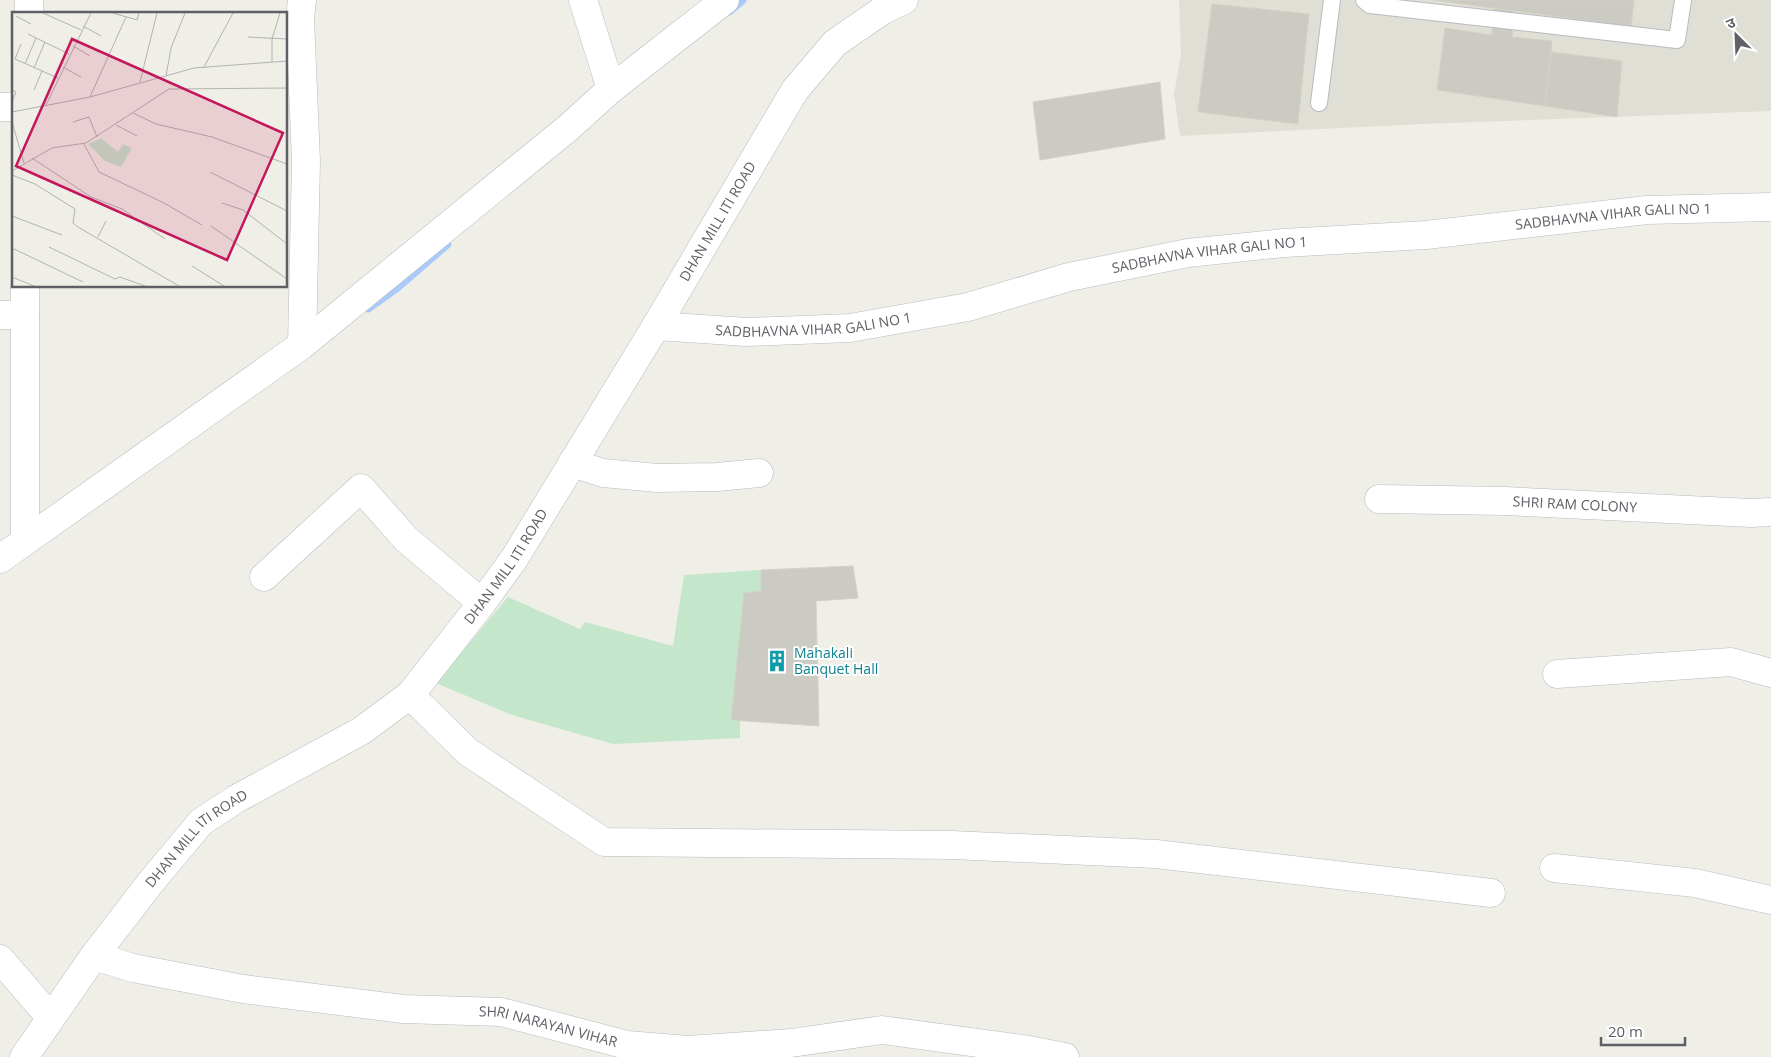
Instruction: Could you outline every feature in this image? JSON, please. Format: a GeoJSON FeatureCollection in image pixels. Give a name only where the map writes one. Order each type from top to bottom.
{"type":"FeatureCollection","features":[{"type":"Feature","properties":{"kind":"street"},"geometry":{"type":"LineString","coordinates":[[302,0],[300,18],[306,160],[302,345]]}},
{"type":"Feature","properties":{"kind":"street"},"geometry":{"type":"LineString","coordinates":[[583,0],[611,89]]}},
{"type":"Feature","properties":{"kind":"street"},"geometry":{"type":"LineString","coordinates":[[0,559],[302,345],[568,128],[611,89],[725,0]]}},
{"type":"Feature","properties":{"kind":"street","name":"DHAN MILL ITI ROAD"},"geometry":{"type":"LineString","coordinates":[[24,1057],[94,956],[150,882],[201,822],[236,799],[361,731],[410,695],[514,559],[656,326],[795,90],[835,44],[883,10],[904,0]]}},
{"type":"Feature","properties":{"kind":"street","name":"SADBHAVNA VIHAR GALI NO 1"},"geometry":{"type":"LineString","coordinates":[[656,326],[747,332],[850,328],[968,307],[1069,277],[1188,253],[1284,243],[1426,235],[1646,210],[1771,207]]}},
{"type":"Feature","properties":{"kind":"street"},"geometry":{"type":"LineString","coordinates":[[24,288],[12,315],[25,541]]}},
{"type":"Feature","properties":{"kind":"street"},"geometry":{"type":"LineString","coordinates":[[572,463],[603,473],[657,478],[717,477],[759,473]]}},
{"type":"Feature","properties":{"kind":"street"},"geometry":{"type":"LineString","coordinates":[[264,577],[360,488],[406,539],[482,603]]}},
{"type":"Feature","properties":{"kind":"street","name":"SHRI RAM COLONY"},"geometry":{"type":"LineString","coordinates":[[1379,499],[1505,501],[1771,512]]}},
{"type":"Feature","properties":{"kind":"street"},"geometry":{"type":"LineString","coordinates":[[1557,674],[1731,662],[1771,673]]}},
{"type":"Feature","properties":{"kind":"street"},"geometry":{"type":"LineString","coordinates":[[410,695],[468,752],[604,842],[952,845],[1156,854],[1491,893]]}},
{"type":"Feature","properties":{"kind":"street"},"geometry":{"type":"LineString","coordinates":[[1554,868],[1695,883],[1771,900]]}},
{"type":"Feature","properties":{"kind":"street","name":"SHRI NARAYAN VIHAR"},"geometry":{"type":"LineString","coordinates":[[94,956],[133,968],[243,989],[404,1009],[501,1012],[628,1045],[688,1050],[791,1043],[882,1030],[1023,1049],[1065,1057]]}},
{"type":"Feature","properties":{"kind":"street"},"geometry":{"type":"LineString","coordinates":[[0,959],[50,1017]]}},
{"type":"Feature","properties":{"kind":"lane"},"geometry":{"type":"LineString","coordinates":[[1319,103],[1332,0]]}},
{"type":"Feature","properties":{"kind":"lane"},"geometry":{"type":"LineString","coordinates":[[1364,0],[1370,5],[1677,40],[1683,0]]}},
{"type":"Feature","properties":{"kind":"shaded area"},"geometry":{"type":"Polygon","coordinates":[[[1179,0],[1771,0],[1771,111],[1423,124],[1180,136],[1174,94],[1181,55],[1179,0]]]}},
{"type":"Feature","properties":{"kind":"green space"},"geometry":{"type":"Polygon","coordinates":[[[761,570],[761,591],[744,593],[731,720],[740,721],[740,738],[613,744],[512,715],[436,683],[508,597],[580,629],[585,622],[673,646],[684,575],[761,570]]]}},
{"type":"Feature","properties":{"kind":"building"},"geometry":{"type":"Polygon","coordinates":[[[1433,0],[1634,0],[1630,38],[1610,36],[1612,24],[1433,0]]]}},
{"type":"Feature","properties":{"kind":"building"},"geometry":{"type":"Polygon","coordinates":[[[1212,4],[1309,14],[1298,124],[1198,112],[1212,4]]]}},
{"type":"Feature","properties":{"kind":"building"},"geometry":{"type":"Polygon","coordinates":[[[1494,8],[1514,11],[1512,37],[1552,41],[1545,106],[1437,90],[1445,28],[1492,35],[1494,8]]]}},
{"type":"Feature","properties":{"kind":"building"},"geometry":{"type":"Polygon","coordinates":[[[1551,52],[1622,61],[1617,117],[1545,106],[1551,52]]]}},
{"type":"Feature","properties":{"kind":"building"},"geometry":{"type":"Polygon","coordinates":[[[1160,82],[1165,139],[1040,160],[1033,102],[1160,82]]]}},
{"type":"Feature","properties":{"kind":"building","name":"Mahakali Banquet Hall"},"geometry":{"type":"Polygon","coordinates":[[[853,566],[858,598],[816,601],[819,726],[731,720],[744,593],[761,591],[761,570],[853,566]]]}},
{"type":"Feature","properties":{"kind":"waterway"},"geometry":{"type":"LineString","coordinates":[[729,11],[742,0]]}},
{"type":"Feature","properties":{"kind":"waterway"},"geometry":{"type":"LineString","coordinates":[[368,308],[396,288],[447,244]]}},
{"type":"Feature","properties":{"kind":"place","name":"Mahakali Banquet Hall"},"geometry":{"type":"Point","coordinates":[777,661]}}]}
